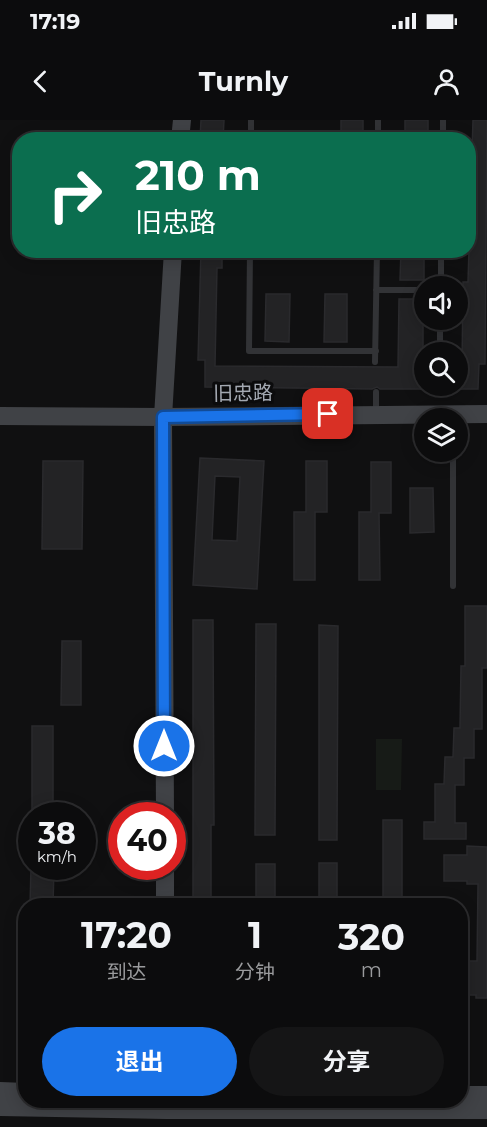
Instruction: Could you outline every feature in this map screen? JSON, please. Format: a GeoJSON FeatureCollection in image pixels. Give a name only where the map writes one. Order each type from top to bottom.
{"type":"FeatureCollection","features":[{"type":"Feature","properties":{"kind":"street"},"geometry":{"type":"LineString","coordinates":[[165,802],[163,417],[173,258]]}},
{"type":"Feature","properties":{"kind":"street","name":"旧忠路"},"geometry":{"type":"LineString","coordinates":[[468,415],[487,414]]}},
{"type":"Feature","properties":{"kind":"street","name":"旧忠路"},"geometry":{"type":"LineString","coordinates":[[0,416],[414,415]]}},
{"type":"Feature","properties":{"kind":"street"},"geometry":{"type":"LineString","coordinates":[[165,880],[165,898]]}},
{"type":"Feature","properties":{"kind":"street"},"geometry":{"type":"LineString","coordinates":[[0,1091],[18,1092]]}},
{"type":"Feature","properties":{"kind":"street"},"geometry":{"type":"LineString","coordinates":[[468,1095],[487,1095]]}},
{"type":"Feature","properties":{"kind":"street"},"geometry":{"type":"LineString","coordinates":[[0,1107],[18,1108]]}},
{"type":"Feature","properties":{"kind":"street"},"geometry":{"type":"LineString","coordinates":[[28,1108],[166,1113],[487,1110]]}},
{"type":"Feature","properties":{"kind":"lane"},"geometry":{"type":"LineString","coordinates":[[250,258],[249,351],[376,351]]}},
{"type":"Feature","properties":{"kind":"lane"},"geometry":{"type":"LineString","coordinates":[[375,362],[377,258]]}},
{"type":"Feature","properties":{"kind":"lane"},"geometry":{"type":"LineString","coordinates":[[441,258],[441,276]]}},
{"type":"Feature","properties":{"kind":"lane"},"geometry":{"type":"LineString","coordinates":[[376,290],[414,290]]}},
{"type":"Feature","properties":{"kind":"lane"},"geometry":{"type":"LineString","coordinates":[[376,392],[376,414]]}},
{"type":"Feature","properties":{"kind":"lane"},"geometry":{"type":"LineString","coordinates":[[453,462],[453,586]]}},
{"type":"Feature","properties":{"kind":"shaded area"},"geometry":{"type":"Polygon","coordinates":[[[376,739],[402,739],[401,790],[376,790],[376,739]]]}},
{"type":"Feature","properties":{"kind":"building"},"geometry":{"type":"Polygon","coordinates":[[[201,120],[224,120],[223,132],[200,132],[201,120]]]}},
{"type":"Feature","properties":{"kind":"building"},"geometry":{"type":"Polygon","coordinates":[[[341,120],[363,120],[363,132],[341,132],[341,120]]]}},
{"type":"Feature","properties":{"kind":"building"},"geometry":{"type":"Polygon","coordinates":[[[405,120],[428,120],[428,132],[405,132],[405,120]]]}},
{"type":"Feature","properties":{"kind":"building"},"geometry":{"type":"Polygon","coordinates":[[[473,120],[487,120],[485,364],[479,364],[478,389],[468,389],[468,342],[462,342],[462,330],[468,330],[469,258],[476,258],[476,132],[473,132],[473,120]]]}},
{"type":"Feature","properties":{"kind":"building"},"geometry":{"type":"Polygon","coordinates":[[[201,258],[222,258],[222,268],[217,268],[215,366],[398,367],[399,299],[414,299],[414,330],[423,330],[423,342],[414,342],[414,389],[205,387],[205,360],[198,360],[201,258]]]}},
{"type":"Feature","properties":{"kind":"building"},"geometry":{"type":"Polygon","coordinates":[[[401,258],[424,258],[424,276],[414,276],[414,280],[400,280],[401,258]]]}},
{"type":"Feature","properties":{"kind":"building"},"geometry":{"type":"Polygon","coordinates":[[[266,294],[290,294],[289,342],[265,341],[266,294]]]}},
{"type":"Feature","properties":{"kind":"building"},"geometry":{"type":"Polygon","coordinates":[[[325,294],[347,294],[347,342],[324,342],[325,294]]]}},
{"type":"Feature","properties":{"kind":"building"},"geometry":{"type":"Polygon","coordinates":[[[200,458],[264,461],[257,589],[193,585],[200,458]],[[215,476],[212,540],[237,541],[240,477],[215,476]]]}},
{"type":"Feature","properties":{"kind":"building"},"geometry":{"type":"Polygon","coordinates":[[[43,461],[83,461],[82,549],[42,549],[43,461]]]}},
{"type":"Feature","properties":{"kind":"building"},"geometry":{"type":"Polygon","coordinates":[[[306,461],[327,461],[327,512],[315,512],[315,580],[294,580],[294,512],[306,512],[306,461]]]}},
{"type":"Feature","properties":{"kind":"building"},"geometry":{"type":"Polygon","coordinates":[[[371,462],[391,462],[391,513],[379,513],[380,580],[359,580],[359,512],[371,512],[371,462]]]}},
{"type":"Feature","properties":{"kind":"building"},"geometry":{"type":"Polygon","coordinates":[[[410,488],[433,488],[434,532],[410,533],[410,488]]]}},
{"type":"Feature","properties":{"kind":"building"},"geometry":{"type":"Polygon","coordinates":[[[465,606],[487,606],[487,668],[482,668],[482,729],[474,729],[474,758],[464,758],[464,785],[455,785],[455,823],[466,823],[466,839],[424,839],[424,822],[435,822],[435,784],[444,784],[445,757],[453,757],[454,728],[460,728],[461,666],[465,666],[465,606]]]}},
{"type":"Feature","properties":{"kind":"building"},"geometry":{"type":"Polygon","coordinates":[[[193,620],[213,620],[214,825],[211,825],[211,898],[193,898],[193,620]]]}},
{"type":"Feature","properties":{"kind":"building"},"geometry":{"type":"Polygon","coordinates":[[[256,624],[276,624],[275,835],[255,835],[256,624]]]}},
{"type":"Feature","properties":{"kind":"building"},"geometry":{"type":"Polygon","coordinates":[[[319,625],[338,626],[337,840],[319,840],[319,625]]]}},
{"type":"Feature","properties":{"kind":"building"},"geometry":{"type":"Polygon","coordinates":[[[62,641],[81,641],[81,705],[61,705],[62,641]]]}},
{"type":"Feature","properties":{"kind":"building"},"geometry":{"type":"Polygon","coordinates":[[[32,726],[53,726],[53,802],[32,802],[32,726]]]}},
{"type":"Feature","properties":{"kind":"building"},"geometry":{"type":"Polygon","coordinates":[[[383,820],[402,820],[402,898],[383,898],[383,820]]]}},
{"type":"Feature","properties":{"kind":"building"},"geometry":{"type":"Polygon","coordinates":[[[467,846],[487,847],[487,998],[468,995],[468,961],[477,961],[478,884],[467,884],[467,881],[444,881],[444,855],[467,855],[467,846]]]}},
{"type":"Feature","properties":{"kind":"building"},"geometry":{"type":"Polygon","coordinates":[[[319,863],[337,863],[337,898],[319,898],[319,863]]]}},
{"type":"Feature","properties":{"kind":"building"},"geometry":{"type":"Polygon","coordinates":[[[256,864],[275,864],[275,898],[256,898],[256,864]]]}},
{"type":"Feature","properties":{"kind":"building"},"geometry":{"type":"Polygon","coordinates":[[[31,880],[54,880],[53,898],[30,898],[31,880]]]}},
{"type":"Feature","properties":{"kind":"route"},"geometry":{"type":"LineString","coordinates":[[164,746],[163,417],[328,414]]}}]}
